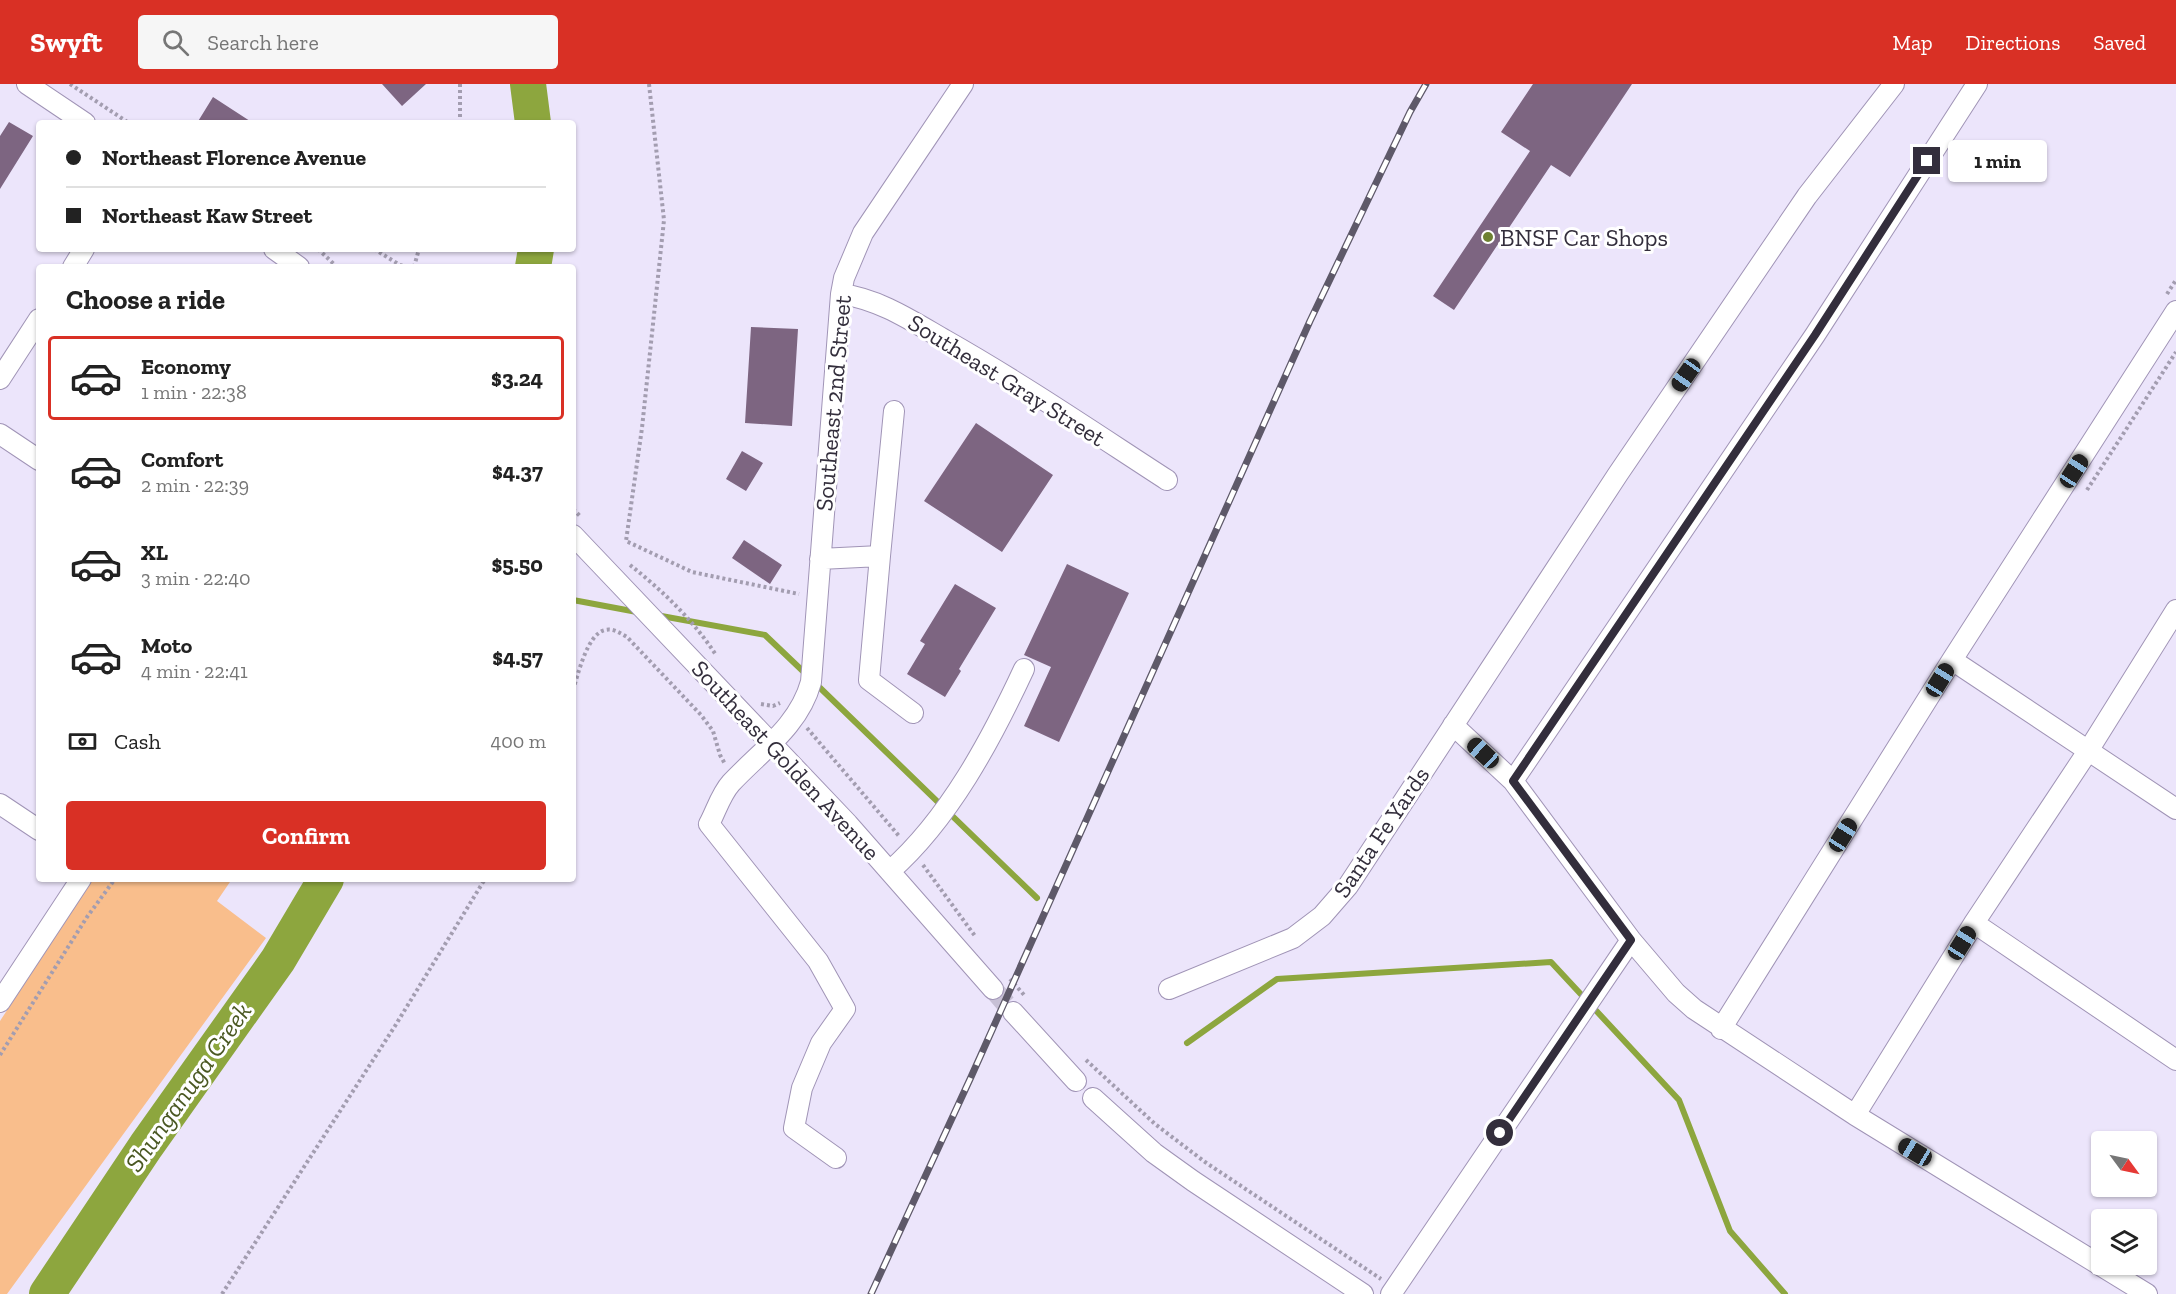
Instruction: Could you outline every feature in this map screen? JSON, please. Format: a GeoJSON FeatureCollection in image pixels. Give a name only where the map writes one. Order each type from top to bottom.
{"type":"FeatureCollection","features":[{"type":"Feature","properties":{"kind":"street"},"geometry":{"type":"LineString","coordinates":[[27,84],[81,120]]}},
{"type":"Feature","properties":{"kind":"street","name":"Southeast 2nd Street"},"geometry":{"type":"LineString","coordinates":[[836,1158],[794,1128],[802,1088],[821,1043],[845,1009],[818,960],[709,824],[729,785],[796,716],[807,697],[811,682],[844,278],[862,233],[963,84]]}},
{"type":"Feature","properties":{"kind":"street","name":"Santa Fe Yards"},"geometry":{"type":"LineString","coordinates":[[1169,989],[1293,938],[1322,915],[1348,886],[1618,474],[1807,196],[1894,84]]}},
{"type":"Feature","properties":{"kind":"street"},"geometry":{"type":"LineString","coordinates":[[1513,781],[1815,335],[1977,84]]}},
{"type":"Feature","properties":{"kind":"street"},"geometry":{"type":"LineString","coordinates":[[278,252],[296,264]]}},
{"type":"Feature","properties":{"kind":"street","name":"Southeast Gray Street"},"geometry":{"type":"LineString","coordinates":[[841,294],[861,296],[903,315],[983,361],[1167,480]]}},
{"type":"Feature","properties":{"kind":"street"},"geometry":{"type":"LineString","coordinates":[[1721,1029],[1952,660],[2176,311]]}},
{"type":"Feature","properties":{"kind":"street"},"geometry":{"type":"LineString","coordinates":[[0,379],[36,324]]}},
{"type":"Feature","properties":{"kind":"street"},"geometry":{"type":"LineString","coordinates":[[894,411],[868,680],[913,713]]}},
{"type":"Feature","properties":{"kind":"street"},"geometry":{"type":"LineString","coordinates":[[0,434],[36,458]]}},
{"type":"Feature","properties":{"kind":"street","name":"Southeast Golden Avenue"},"geometry":{"type":"LineString","coordinates":[[576,538],[890,871],[999,981]]}},
{"type":"Feature","properties":{"kind":"street"},"geometry":{"type":"LineString","coordinates":[[820,559],[880,556]]}},
{"type":"Feature","properties":{"kind":"street"},"geometry":{"type":"LineString","coordinates":[[1855,1115],[1974,923],[2088,751],[2176,610]]}},
{"type":"Feature","properties":{"kind":"street"},"geometry":{"type":"LineString","coordinates":[[1952,660],[2176,809]]}},
{"type":"Feature","properties":{"kind":"street"},"geometry":{"type":"LineString","coordinates":[[890,871],[912,851],[948,804],[1000,720],[1024,669]]}},
{"type":"Feature","properties":{"kind":"street"},"geometry":{"type":"LineString","coordinates":[[1453,725],[1513,781],[1631,940],[1676,993],[1721,1029],[1855,1115],[2147,1294]]}},
{"type":"Feature","properties":{"kind":"street"},"geometry":{"type":"LineString","coordinates":[[0,804],[36,828]]}},
{"type":"Feature","properties":{"kind":"street"},"geometry":{"type":"LineString","coordinates":[[0,1002],[79,882]]}},
{"type":"Feature","properties":{"kind":"street"},"geometry":{"type":"LineString","coordinates":[[1974,923],[2176,1060]]}},
{"type":"Feature","properties":{"kind":"street"},"geometry":{"type":"LineString","coordinates":[[1393,1291],[1631,940]]}},
{"type":"Feature","properties":{"kind":"street"},"geometry":{"type":"LineString","coordinates":[[1013,1012],[1076,1081]]}},
{"type":"Feature","properties":{"kind":"street"},"geometry":{"type":"LineString","coordinates":[[1093,1098],[1154,1153],[1363,1294]]}},
{"type":"Feature","properties":{"kind":"path"},"geometry":{"type":"LineString","coordinates":[[70,84],[124,120]]}},
{"type":"Feature","properties":{"kind":"path"},"geometry":{"type":"LineString","coordinates":[[459,84],[460,120]]}},
{"type":"Feature","properties":{"kind":"path"},"geometry":{"type":"LineString","coordinates":[[649,84],[664,220],[642,428],[626,541],[692,572],[794,593],[817,594]]}},
{"type":"Feature","properties":{"kind":"path"},"geometry":{"type":"LineString","coordinates":[[321,252],[334,264]]}},
{"type":"Feature","properties":{"kind":"path"},"geometry":{"type":"LineString","coordinates":[[379,252],[397,264]]}},
{"type":"Feature","properties":{"kind":"path"},"geometry":{"type":"LineString","coordinates":[[2085,493],[2176,352]]}},
{"type":"Feature","properties":{"kind":"path"},"geometry":{"type":"LineString","coordinates":[[629,564],[654,584],[708,642],[718,658]]}},
{"type":"Feature","properties":{"kind":"path"},"geometry":{"type":"LineString","coordinates":[[576,681],[584,658],[598,633],[607,629],[627,637],[701,715],[713,731],[720,755],[735,779]]}},
{"type":"Feature","properties":{"kind":"path"},"geometry":{"type":"LineString","coordinates":[[755,700],[764,706],[782,703],[796,716],[933,876],[977,939]]}},
{"type":"Feature","properties":{"kind":"path"},"geometry":{"type":"LineString","coordinates":[[0,1055],[87,917],[113,882]]}},
{"type":"Feature","properties":{"kind":"path"},"geometry":{"type":"LineString","coordinates":[[222,1294],[396,1026],[483,882]]}},
{"type":"Feature","properties":{"kind":"path"},"geometry":{"type":"LineString","coordinates":[[999,981],[1029,999]]}},
{"type":"Feature","properties":{"kind":"path"},"geometry":{"type":"LineString","coordinates":[[1084,1058],[1155,1124],[1205,1162],[1393,1291]]}},
{"type":"Feature","properties":{"kind":"shaded area"},"geometry":{"type":"Polygon","coordinates":[[[91,882],[230,882],[217,901],[266,938],[7,1294],[0,1294],[0,1021],[91,882]]]}},
{"type":"Feature","properties":{"kind":"building"},"geometry":{"type":"Polygon","coordinates":[[[382,84],[426,84],[402,106],[382,84]]]}},
{"type":"Feature","properties":{"kind":"building","name":"BNSF Car Shops"},"geometry":{"type":"Polygon","coordinates":[[[1533,84],[1632,84],[1570,177],[1551,165],[1454,310],[1433,296],[1530,151],[1501,132],[1533,84]]]}},
{"type":"Feature","properties":{"kind":"building"},"geometry":{"type":"Polygon","coordinates":[[[213,97],[248,120],[199,120],[213,97]]]}},
{"type":"Feature","properties":{"kind":"building"},"geometry":{"type":"Polygon","coordinates":[[[9,122],[33,136],[0,189],[0,136],[9,122]]]}},
{"type":"Feature","properties":{"kind":"building"},"geometry":{"type":"Polygon","coordinates":[[[751,327],[798,329],[792,426],[745,423],[751,327]]]}},
{"type":"Feature","properties":{"kind":"building"},"geometry":{"type":"Polygon","coordinates":[[[976,423],[1053,475],[1002,552],[924,501],[976,423]]]}},
{"type":"Feature","properties":{"kind":"building"},"geometry":{"type":"Polygon","coordinates":[[[742,451],[763,463],[746,491],[726,479],[742,451]]]}},
{"type":"Feature","properties":{"kind":"building"},"geometry":{"type":"Polygon","coordinates":[[[744,540],[782,565],[770,584],[732,558],[744,540]]]}},
{"type":"Feature","properties":{"kind":"building"},"geometry":{"type":"Polygon","coordinates":[[[1067,564],[1129,593],[1059,742],[1024,726],[1051,667],[1024,655],[1067,564]]]}},
{"type":"Feature","properties":{"kind":"building"},"geometry":{"type":"Polygon","coordinates":[[[955,584],[996,608],[945,697],[907,674],[925,644],[920,641],[955,584]]]}},
{"type":"Feature","properties":{"kind":"waterway","name":"Shunganuga Creek"},"geometry":{"type":"LineString","coordinates":[[528,84],[533,120]]}},
{"type":"Feature","properties":{"kind":"waterway","name":"Shunganuga Creek"},"geometry":{"type":"LineString","coordinates":[[534,264],[536,252]]}},
{"type":"Feature","properties":{"kind":"waterway"},"geometry":{"type":"LineString","coordinates":[[576,601],[637,612]]}},
{"type":"Feature","properties":{"kind":"waterway"},"geometry":{"type":"LineString","coordinates":[[656,615],[765,635],[808,676]]}},
{"type":"Feature","properties":{"kind":"waterway"},"geometry":{"type":"LineString","coordinates":[[815,683],[1037,898]]}},
{"type":"Feature","properties":{"kind":"waterway","name":"Shunganuga Creek"},"geometry":{"type":"LineString","coordinates":[[47,1294],[146,1146],[278,960],[324,882]]}},
{"type":"Feature","properties":{"kind":"waterway"},"geometry":{"type":"LineString","coordinates":[[1187,1043],[1277,979],[1551,962],[1679,1100],[1730,1231],[1785,1294]]}},
{"type":"Feature","properties":{"kind":"tunnel"},"geometry":{"type":"LineString","coordinates":[[993,989],[1013,1012]]}},
{"type":"Feature","properties":{"kind":"railway"},"geometry":{"type":"LineString","coordinates":[[871,1294],[971,1077],[1310,321],[1410,112],[1426,84]]}},
{"type":"Feature","properties":{"kind":"place","name":"BNSF Car Shops"},"geometry":{"type":"Point","coordinates":[1488,237]}},
{"type":"Feature","properties":{"kind":"route"},"geometry":{"type":"LineString","coordinates":[[1500,1133],[1631,940],[1513,781],[1815,335],[1927,161]]}}]}
